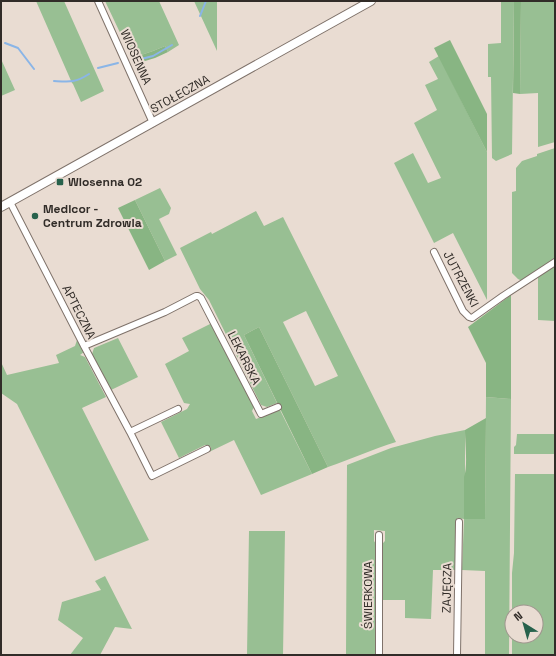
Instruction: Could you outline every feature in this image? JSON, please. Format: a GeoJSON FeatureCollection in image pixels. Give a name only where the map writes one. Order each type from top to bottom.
{"type":"FeatureCollection","features":[{"type":"Feature","properties":{"kind":"main road","name":"STOŁECZNA"},"geometry":{"type":"LineString","coordinates":[[1,207],[370,1]]}},
{"type":"Feature","properties":{"kind":"street","name":"WIOSENNA"},"geometry":{"type":"LineString","coordinates":[[98,1],[153,123]]}},
{"type":"Feature","properties":{"kind":"street","name":"APTECZNA"},"geometry":{"type":"LineString","coordinates":[[10,202],[152,476],[206,449]]}},
{"type":"Feature","properties":{"kind":"street","name":"JUTRZENKI"},"geometry":{"type":"LineString","coordinates":[[434,252],[464,311],[469,317],[472,318],[555,262]]}},
{"type":"Feature","properties":{"kind":"street","name":"LEKARSKA"},"geometry":{"type":"LineString","coordinates":[[84,346],[165,312],[198,296],[201,298],[261,414],[278,407]]}},
{"type":"Feature","properties":{"kind":"street"},"geometry":{"type":"LineString","coordinates":[[130,432],[178,409]]}},
{"type":"Feature","properties":{"kind":"street","name":"ZAJĘCZA"},"geometry":{"type":"LineString","coordinates":[[457,655],[459,522]]}},
{"type":"Feature","properties":{"kind":"street","name":"ŚWIERKOWA"},"geometry":{"type":"LineString","coordinates":[[379,535],[379,655]]}},
{"type":"Feature","properties":{"kind":"green space"},"geometry":{"type":"Polygon","coordinates":[[[36,1],[64,1],[104,91],[81,102],[36,1]]]}},
{"type":"Feature","properties":{"kind":"green space"},"geometry":{"type":"Polygon","coordinates":[[[105,1],[159,1],[179,45],[168,52],[165,46],[132,58],[105,1]]]}},
{"type":"Feature","properties":{"kind":"green space"},"geometry":{"type":"Polygon","coordinates":[[[194,1],[217,1],[217,51],[194,1]]]}},
{"type":"Feature","properties":{"kind":"green space"},"geometry":{"type":"Polygon","coordinates":[[[501,1],[514,1],[512,154],[496,161],[492,158],[491,77],[488,77],[488,44],[501,43],[501,1]]]}},
{"type":"Feature","properties":{"kind":"green space"},"geometry":{"type":"Polygon","coordinates":[[[514,1],[521,1],[520,94],[513,93],[514,1]]]}},
{"type":"Feature","properties":{"kind":"green space"},"geometry":{"type":"Polygon","coordinates":[[[521,1],[555,1],[555,142],[538,147],[538,93],[520,94],[521,1]]]}},
{"type":"Feature","properties":{"kind":"green space"},"geometry":{"type":"Polygon","coordinates":[[[450,40],[487,114],[487,152],[434,48],[450,40]]]}},
{"type":"Feature","properties":{"kind":"green space"},"geometry":{"type":"Polygon","coordinates":[[[165,46],[168,52],[155,58],[135,64],[132,58],[153,51],[165,46]]]}},
{"type":"Feature","properties":{"kind":"green space"},"geometry":{"type":"Polygon","coordinates":[[[439,56],[487,152],[487,300],[453,233],[434,243],[394,163],[413,153],[428,183],[441,178],[414,123],[437,110],[425,85],[438,79],[429,62],[439,56]]]}},
{"type":"Feature","properties":{"kind":"green space"},"geometry":{"type":"Polygon","coordinates":[[[1,59],[15,90],[1,96],[1,59]]]}},
{"type":"Feature","properties":{"kind":"green space"},"geometry":{"type":"Polygon","coordinates":[[[555,148],[555,258],[522,281],[512,273],[512,192],[516,191],[516,168],[522,161],[555,148]]]}},
{"type":"Feature","properties":{"kind":"green space"},"geometry":{"type":"Polygon","coordinates":[[[160,188],[171,208],[169,214],[159,219],[177,255],[165,261],[135,200],[160,188]]]}},
{"type":"Feature","properties":{"kind":"green space"},"geometry":{"type":"Polygon","coordinates":[[[135,200],[165,261],[149,270],[118,208],[135,200]]]}},
{"type":"Feature","properties":{"kind":"green space"},"geometry":{"type":"Polygon","coordinates":[[[256,211],[264,226],[283,217],[396,442],[328,467],[259,327],[244,335],[277,403],[267,407],[261,405],[209,300],[200,289],[180,248],[211,232],[212,234],[256,211]],[[306,311],[283,322],[315,386],[338,376],[306,311]]]}},
{"type":"Feature","properties":{"kind":"green space"},"geometry":{"type":"Polygon","coordinates":[[[555,264],[555,321],[538,320],[538,275],[555,264]]]}},
{"type":"Feature","properties":{"kind":"green space"},"geometry":{"type":"Polygon","coordinates":[[[511,295],[511,399],[486,397],[486,363],[468,327],[511,295]]]}},
{"type":"Feature","properties":{"kind":"green space"},"geometry":{"type":"Polygon","coordinates":[[[212,323],[254,407],[252,411],[256,419],[280,410],[312,474],[261,495],[234,440],[209,452],[211,447],[205,445],[179,458],[161,422],[187,409],[190,404],[184,403],[165,364],[189,351],[182,338],[212,323]]]}},
{"type":"Feature","properties":{"kind":"green space"},"geometry":{"type":"Polygon","coordinates":[[[259,327],[328,467],[312,474],[244,335],[259,327]]]}},
{"type":"Feature","properties":{"kind":"green space"},"geometry":{"type":"Polygon","coordinates":[[[118,338],[138,377],[111,390],[92,354],[94,348],[118,338]]]}},
{"type":"Feature","properties":{"kind":"green space"},"geometry":{"type":"Polygon","coordinates":[[[77,340],[84,352],[80,355],[85,357],[106,397],[82,408],[149,540],[95,561],[17,404],[1,393],[1,362],[7,375],[59,363],[56,355],[75,346],[77,340]]]}},
{"type":"Feature","properties":{"kind":"green space"},"geometry":{"type":"Polygon","coordinates":[[[486,397],[511,399],[509,604],[504,604],[504,644],[509,644],[509,655],[485,655],[485,571],[462,570],[464,519],[457,518],[455,570],[433,570],[431,619],[405,618],[405,600],[383,600],[382,544],[385,541],[385,531],[374,530],[374,541],[376,544],[375,655],[346,655],[347,465],[391,448],[435,436],[465,430],[465,473],[485,519],[486,397]]]}},
{"type":"Feature","properties":{"kind":"green space"},"geometry":{"type":"Polygon","coordinates":[[[486,418],[485,519],[464,519],[464,477],[466,461],[465,430],[486,418]]]}},
{"type":"Feature","properties":{"kind":"green space"},"geometry":{"type":"Polygon","coordinates":[[[517,434],[555,434],[555,454],[514,454],[517,434]]]}},
{"type":"Feature","properties":{"kind":"green space"},"geometry":{"type":"Polygon","coordinates":[[[515,474],[555,474],[554,655],[512,655],[512,644],[544,644],[544,604],[512,604],[512,573],[514,553],[515,474]]]}},
{"type":"Feature","properties":{"kind":"green space"},"geometry":{"type":"Polygon","coordinates":[[[249,531],[285,531],[283,655],[247,655],[249,531]]]}},
{"type":"Feature","properties":{"kind":"green space"},"geometry":{"type":"Polygon","coordinates":[[[105,576],[132,629],[115,627],[100,655],[70,655],[83,638],[58,620],[62,602],[101,590],[95,581],[105,576]]]}},
{"type":"Feature","properties":{"kind":"waterway"},"geometry":{"type":"LineString","coordinates":[[200,16],[206,1]]}},
{"type":"Feature","properties":{"kind":"waterway"},"geometry":{"type":"LineString","coordinates":[[5,43],[18,48],[34,69]]}},
{"type":"Feature","properties":{"kind":"waterway"},"geometry":{"type":"LineString","coordinates":[[133,61],[153,56],[172,45]]}},
{"type":"Feature","properties":{"kind":"waterway"},"geometry":{"type":"LineString","coordinates":[[98,68],[118,63]]}},
{"type":"Feature","properties":{"kind":"waterway"},"geometry":{"type":"LineString","coordinates":[[54,81],[72,81],[89,74]]}},
{"type":"Feature","properties":{"kind":"place","name":"Wiosenna 02"},"geometry":{"type":"Point","coordinates":[60,182]}},
{"type":"Feature","properties":{"kind":"place","name":"Medicor - Centrum Zdrowia"},"geometry":{"type":"Point","coordinates":[35,216]}}]}
